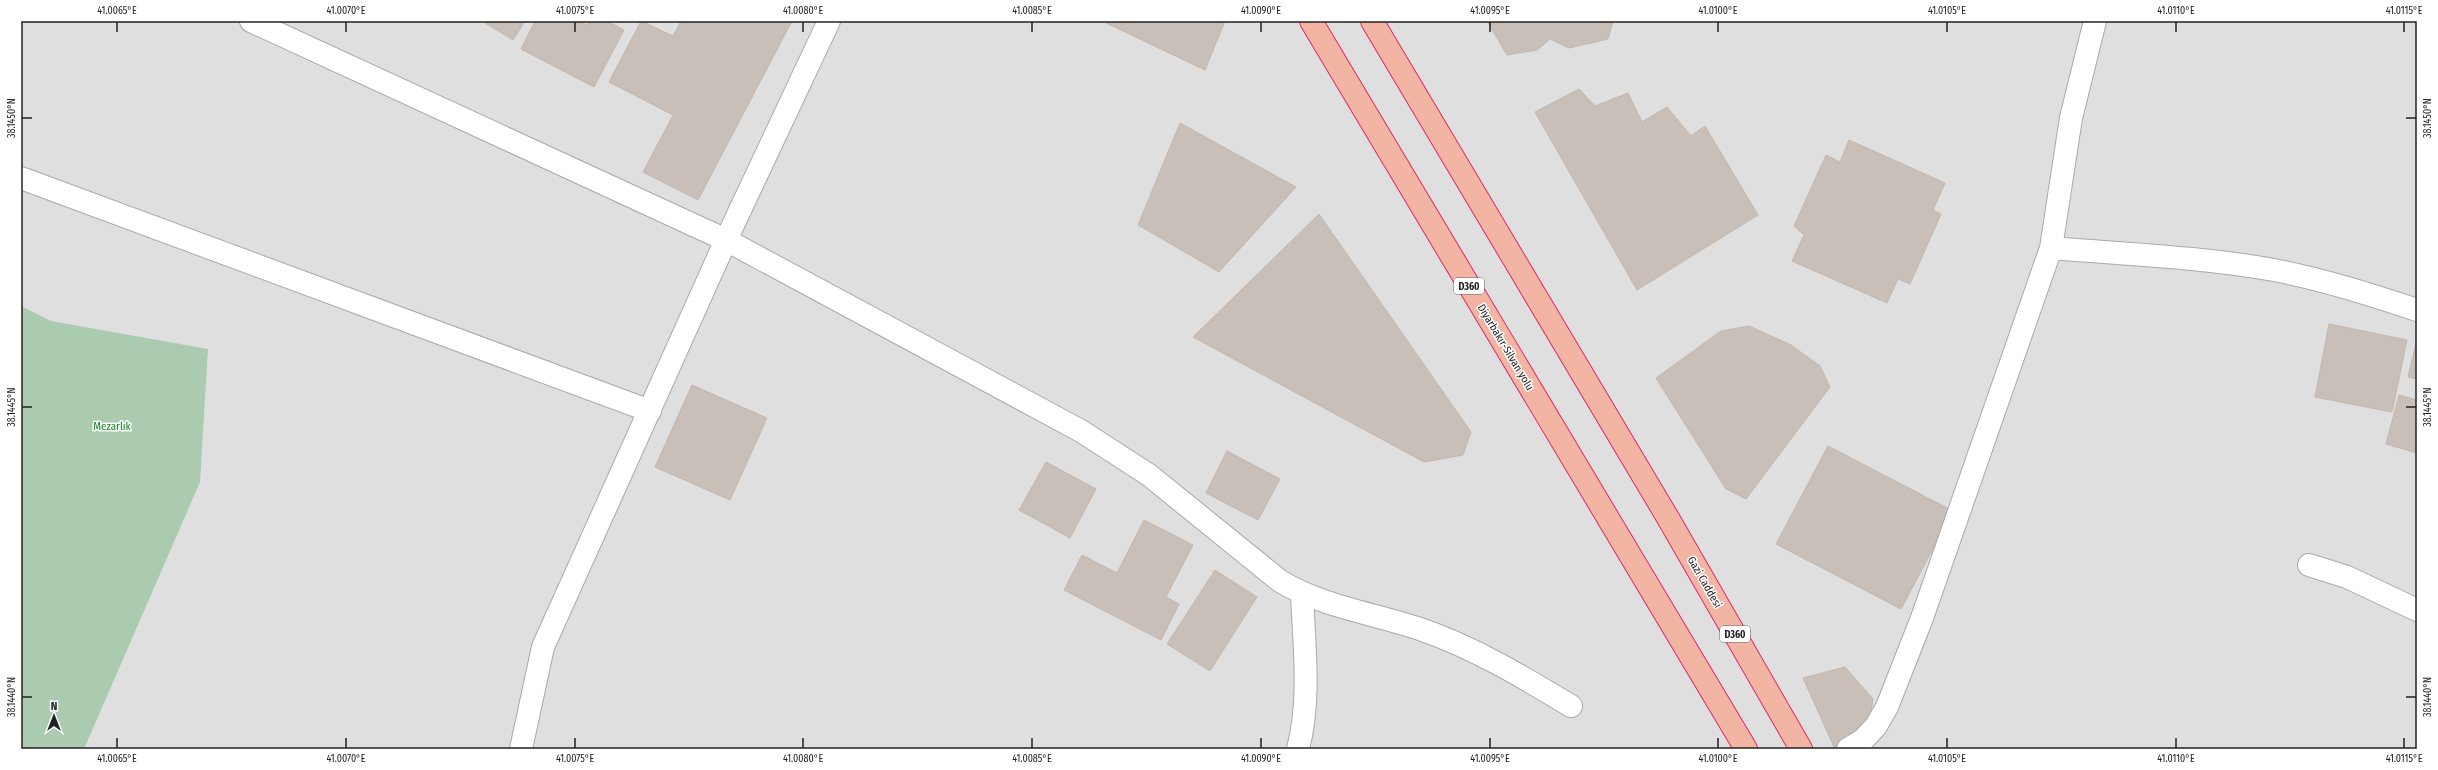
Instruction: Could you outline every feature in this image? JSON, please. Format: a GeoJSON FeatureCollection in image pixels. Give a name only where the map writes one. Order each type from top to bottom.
{"type":"FeatureCollection","features":[{"type":"Feature","properties":{"kind":"highway","name":"Diyarbakır-Silvan yolu"},"geometry":{"type":"LineString","coordinates":[[1311,21],[1629,549],[1746,749]]}},
{"type":"Feature","properties":{"kind":"highway","name":"Gazi Caddesi"},"geometry":{"type":"LineString","coordinates":[[1372,21],[1668,518],[1801,749]]}},
{"type":"Feature","properties":{"kind":"street"},"geometry":{"type":"LineString","coordinates":[[251,21],[726,240],[1081,431],[1149,475],[1280,581],[1302,594],[1328,604],[1420,629],[1469,649],[1520,675],[1571,706]]}},
{"type":"Feature","properties":{"kind":"street"},"geometry":{"type":"LineString","coordinates":[[521,749],[543,647],[726,240],[829,21]]}},
{"type":"Feature","properties":{"kind":"street"},"geometry":{"type":"LineString","coordinates":[[1848,749],[1863,740],[1876,726],[1887,707],[1922,618],[2051,248],[2071,118],[2095,21]]}},
{"type":"Feature","properties":{"kind":"street"},"geometry":{"type":"LineString","coordinates":[[21,178],[650,411]]}},
{"type":"Feature","properties":{"kind":"street"},"geometry":{"type":"LineString","coordinates":[[2051,248],[2215,261],[2275,270],[2331,284],[2417,310]]}},
{"type":"Feature","properties":{"kind":"street"},"geometry":{"type":"LineString","coordinates":[[2309,565],[2347,577],[2417,610]]}},
{"type":"Feature","properties":{"kind":"street"},"geometry":{"type":"LineString","coordinates":[[1298,749],[1305,711],[1306,681],[1302,594]]}},
{"type":"Feature","properties":{"kind":"shaded area"},"geometry":{"type":"Polygon","coordinates":[[[21,21],[2417,21],[2417,749],[21,749],[21,21]]]}},
{"type":"Feature","properties":{"kind":"green space","name":"Mezarlık"},"geometry":{"type":"Polygon","coordinates":[[[21,306],[51,321],[208,349],[200,482],[84,749],[21,749],[21,306]]]}},
{"type":"Feature","properties":{"kind":"building"},"geometry":{"type":"Polygon","coordinates":[[[482,21],[525,21],[513,40],[482,21]]]}},
{"type":"Feature","properties":{"kind":"building"},"geometry":{"type":"Polygon","coordinates":[[[535,21],[578,21],[587,25],[589,21],[607,21],[624,30],[594,87],[521,49],[535,21]]]}},
{"type":"Feature","properties":{"kind":"building"},"geometry":{"type":"Polygon","coordinates":[[[641,21],[673,36],[681,21],[792,21],[698,200],[643,172],[673,115],[609,82],[641,21]]]}},
{"type":"Feature","properties":{"kind":"building"},"geometry":{"type":"Polygon","coordinates":[[[1102,21],[1225,21],[1205,70],[1102,21]]]}},
{"type":"Feature","properties":{"kind":"building"},"geometry":{"type":"Polygon","coordinates":[[[1487,21],[1613,21],[1608,39],[1569,48],[1550,39],[1537,50],[1507,55],[1487,21]]]}},
{"type":"Feature","properties":{"kind":"building"},"geometry":{"type":"Polygon","coordinates":[[[1579,89],[1595,106],[1628,93],[1642,122],[1667,107],[1691,136],[1705,126],[1758,215],[1637,290],[1535,112],[1579,89]]]}},
{"type":"Feature","properties":{"kind":"building"},"geometry":{"type":"Polygon","coordinates":[[[1180,123],[1296,187],[1219,272],[1138,225],[1180,123]]]}},
{"type":"Feature","properties":{"kind":"building"},"geometry":{"type":"Polygon","coordinates":[[[1849,140],[1945,183],[1933,210],[1941,214],[1910,284],[1898,279],[1887,303],[1792,261],[1804,235],[1794,226],[1826,155],[1840,162],[1849,140]]]}},
{"type":"Feature","properties":{"kind":"building"},"geometry":{"type":"Polygon","coordinates":[[[1319,214],[1471,432],[1463,455],[1424,462],[1193,337],[1319,214]]]}},
{"type":"Feature","properties":{"kind":"building"},"geometry":{"type":"Polygon","coordinates":[[[2329,324],[2407,340],[2392,412],[2315,397],[2329,324]]]}},
{"type":"Feature","properties":{"kind":"building"},"geometry":{"type":"Polygon","coordinates":[[[1749,326],[1791,345],[1820,366],[1830,387],[1746,499],[1726,489],[1656,378],[1721,331],[1749,326]]]}},
{"type":"Feature","properties":{"kind":"building"},"geometry":{"type":"Polygon","coordinates":[[[2417,339],[2417,379],[2408,377],[2417,339]]]}},
{"type":"Feature","properties":{"kind":"building"},"geometry":{"type":"Polygon","coordinates":[[[692,385],[767,418],[730,500],[655,467],[692,385]]]}},
{"type":"Feature","properties":{"kind":"building"},"geometry":{"type":"Polygon","coordinates":[[[2399,395],[2417,400],[2417,453],[2386,444],[2399,395]]]}},
{"type":"Feature","properties":{"kind":"building"},"geometry":{"type":"Polygon","coordinates":[[[1828,446],[1953,511],[1901,609],[1776,544],[1828,446]]]}},
{"type":"Feature","properties":{"kind":"building"},"geometry":{"type":"Polygon","coordinates":[[[1227,451],[1280,479],[1258,520],[1206,493],[1227,451]]]}},
{"type":"Feature","properties":{"kind":"building"},"geometry":{"type":"Polygon","coordinates":[[[1046,462],[1096,489],[1070,538],[1019,510],[1046,462]]]}},
{"type":"Feature","properties":{"kind":"building"},"geometry":{"type":"Polygon","coordinates":[[[1144,520],[1193,545],[1166,597],[1179,604],[1161,640],[1064,590],[1082,555],[1117,573],[1144,520]]]}},
{"type":"Feature","properties":{"kind":"building"},"geometry":{"type":"Polygon","coordinates":[[[1215,570],[1257,597],[1210,671],[1167,644],[1215,570]]]}},
{"type":"Feature","properties":{"kind":"building"},"geometry":{"type":"Polygon","coordinates":[[[1845,667],[1873,699],[1869,726],[1856,737],[1834,747],[1803,678],[1845,667]]]}}]}
